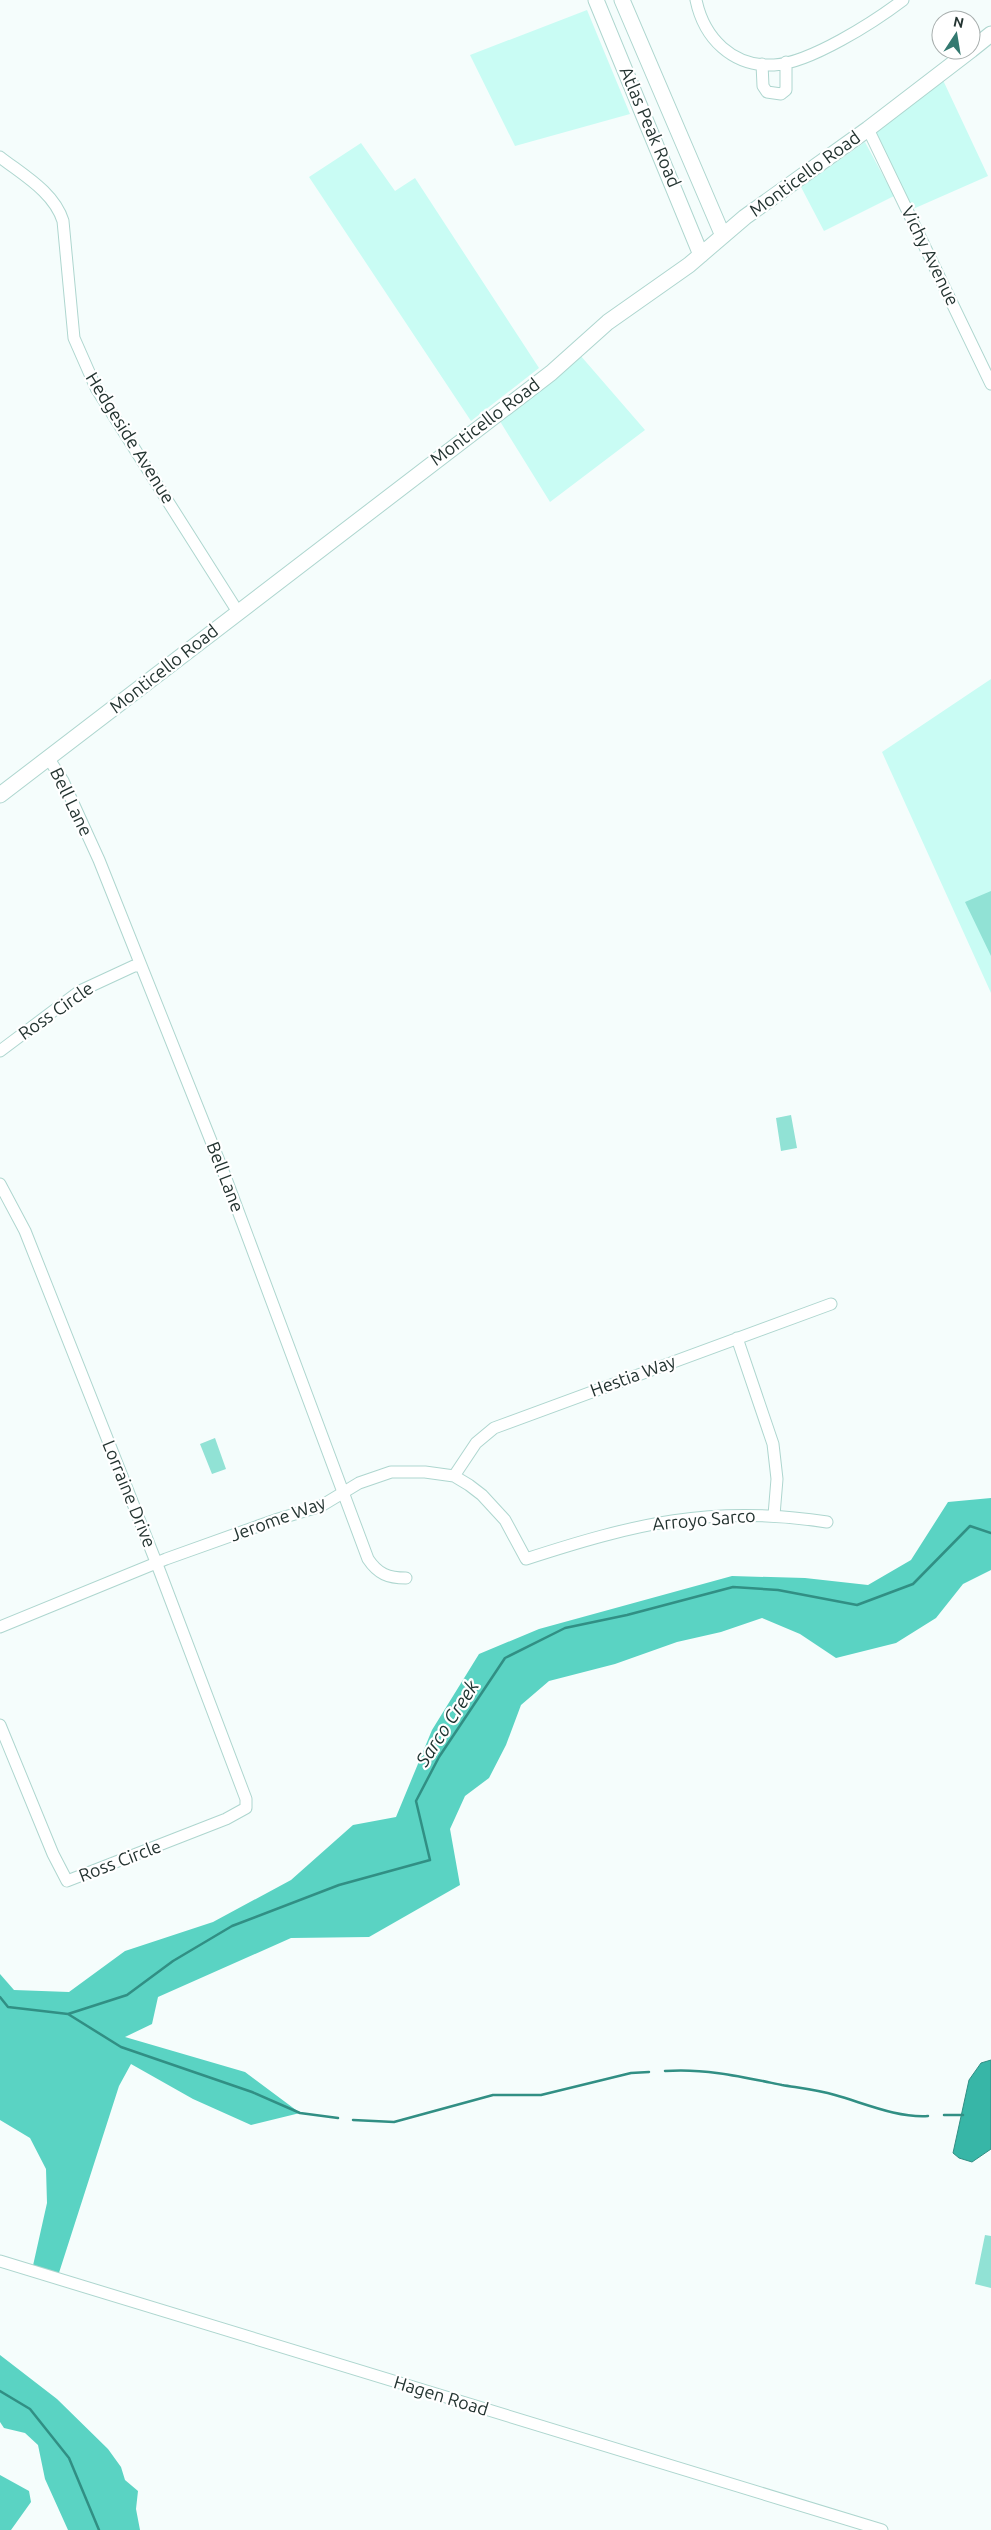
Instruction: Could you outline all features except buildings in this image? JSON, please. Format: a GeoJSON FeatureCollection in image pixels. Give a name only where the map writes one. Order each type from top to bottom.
{"type":"FeatureCollection","features":[{"type":"Feature","properties":{"kind":"main road","name":"Atlas Peak Road"},"geometry":{"type":"LineString","coordinates":[[596,0],[701,255]]}},
{"type":"Feature","properties":{"kind":"main road","name":"Atlas Peak Road"},"geometry":{"type":"LineString","coordinates":[[622,0],[724,236]]}},
{"type":"Feature","properties":{"kind":"main road","name":"Monticello Road"},"geometry":{"type":"LineString","coordinates":[[981,42],[991,34]]}},
{"type":"Feature","properties":{"kind":"main road","name":"Monticello Road"},"geometry":{"type":"LineString","coordinates":[[0,796],[550,373],[608,322],[701,255],[745,217],[868,129],[958,60]]}},
{"type":"Feature","properties":{"kind":"street"},"geometry":{"type":"LineString","coordinates":[[696,0],[702,23],[714,42],[736,57],[762,64],[786,62],[806,57],[859,29],[903,0]]}},
{"type":"Feature","properties":{"kind":"street"},"geometry":{"type":"LineString","coordinates":[[762,64],[763,86],[767,92],[781,94],[786,90],[788,83],[786,62]]}},
{"type":"Feature","properties":{"kind":"street","name":"Vichy Avenue"},"geometry":{"type":"LineString","coordinates":[[868,129],[991,384]]}},
{"type":"Feature","properties":{"kind":"street","name":"Hedgeside Avenue"},"geometry":{"type":"LineString","coordinates":[[0,157],[48,195],[59,207],[64,221],[74,338],[84,363],[96,388],[238,612]]}},
{"type":"Feature","properties":{"kind":"street","name":"Bell Lane"},"geometry":{"type":"LineString","coordinates":[[49,759],[63,781],[141,966],[228,1185],[368,1559],[375,1570],[386,1576],[406,1578]]}},
{"type":"Feature","properties":{"kind":"street","name":"Ross Circle"},"geometry":{"type":"LineString","coordinates":[[0,1051],[80,991],[134,966],[141,966]]}},
{"type":"Feature","properties":{"kind":"street","name":"Lorraine Drive"},"geometry":{"type":"LineString","coordinates":[[0,1184],[25,1232],[157,1562],[246,1800],[246,1808]]}},
{"type":"Feature","properties":{"kind":"street","name":"Hestia Way"},"geometry":{"type":"LineString","coordinates":[[454,1476],[476,1443],[494,1428],[831,1304]]}},
{"type":"Feature","properties":{"kind":"street"},"geometry":{"type":"LineString","coordinates":[[737,1338],[773,1444],[777,1479],[774,1515]]}},
{"type":"Feature","properties":{"kind":"street","name":"Jerome Way"},"geometry":{"type":"LineString","coordinates":[[0,1627],[157,1562],[275,1520],[321,1506],[343,1491],[391,1472],[425,1472],[454,1476],[482,1495],[505,1520],[526,1559]]}},
{"type":"Feature","properties":{"kind":"street","name":"Arroyo Sarco"},"geometry":{"type":"LineString","coordinates":[[526,1559],[581,1541],[652,1522],[717,1515],[774,1515],[827,1522]]}},
{"type":"Feature","properties":{"kind":"street","name":"Ross Circle"},"geometry":{"type":"LineString","coordinates":[[0,1725],[53,1854],[67,1881],[226,1819],[246,1808]]}},
{"type":"Feature","properties":{"kind":"street","name":"Hagen Road"},"geometry":{"type":"LineString","coordinates":[[0,2261],[842,2524],[882,2530]]}},
{"type":"Feature","properties":{"kind":"shaded area"},"geometry":{"type":"Polygon","coordinates":[[[587,10],[630,114],[515,146],[470,55],[587,10]]]}},
{"type":"Feature","properties":{"kind":"shaded area"},"geometry":{"type":"Polygon","coordinates":[[[942,78],[988,176],[913,209],[876,133],[942,78]]]}},
{"type":"Feature","properties":{"kind":"shaded area"},"geometry":{"type":"Polygon","coordinates":[[[865,142],[894,196],[824,231],[801,187],[865,142]]]}},
{"type":"Feature","properties":{"kind":"shaded area"},"geometry":{"type":"Polygon","coordinates":[[[361,143],[395,191],[415,178],[539,368],[471,421],[309,177],[361,143]]]}},
{"type":"Feature","properties":{"kind":"shaded area"},"geometry":{"type":"Polygon","coordinates":[[[580,355],[645,430],[550,502],[498,418],[580,355]]]}},
{"type":"Feature","properties":{"kind":"shaded area"},"geometry":{"type":"Polygon","coordinates":[[[991,679],[991,993],[882,752],[991,679]]]}},
{"type":"Feature","properties":{"kind":"shaded area"},"geometry":{"type":"Polygon","coordinates":[[[991,891],[991,956],[965,902],[991,891]]]}},
{"type":"Feature","properties":{"kind":"shaded area"},"geometry":{"type":"Polygon","coordinates":[[[791,1115],[797,1148],[781,1151],[776,1118],[791,1115]]]}},
{"type":"Feature","properties":{"kind":"shaded area"},"geometry":{"type":"Polygon","coordinates":[[[215,1438],[226,1469],[212,1474],[200,1444],[215,1438]]]}},
{"type":"Feature","properties":{"kind":"shaded area"},"geometry":{"type":"Polygon","coordinates":[[[991,1498],[991,1570],[963,1584],[936,1618],[896,1643],[836,1658],[800,1634],[762,1618],[721,1632],[677,1642],[615,1664],[549,1681],[521,1705],[506,1745],[489,1778],[465,1796],[450,1829],[460,1885],[369,1937],[291,1938],[158,1997],[152,2024],[125,2037],[245,2072],[300,2113],[251,2125],[193,2099],[131,2064],[119,2086],[57,2279],[32,2270],[47,2203],[46,2169],[30,2138],[0,2120],[0,1974],[14,1990],[69,1992],[125,1951],[213,1922],[291,1880],[353,1825],[396,1817],[432,1730],[479,1654],[539,1629],[732,1576],[805,1578],[868,1585],[911,1560],[948,1502],[991,1498]]]}},
{"type":"Feature","properties":{"kind":"shaded area"},"geometry":{"type":"Polygon","coordinates":[[[991,2060],[991,2149],[972,2162],[959,2158],[953,2153],[969,2080],[981,2063],[991,2060]]]}},
{"type":"Feature","properties":{"kind":"shaded area"},"geometry":{"type":"Polygon","coordinates":[[[985,2235],[991,2236],[991,2288],[975,2284],[985,2235]]]}},
{"type":"Feature","properties":{"kind":"shaded area"},"geometry":{"type":"Polygon","coordinates":[[[0,2355],[57,2399],[108,2449],[121,2467],[125,2480],[138,2491],[136,2509],[140,2530],[68,2530],[45,2479],[38,2445],[25,2433],[4,2428],[0,2422],[0,2355]]]}},
{"type":"Feature","properties":{"kind":"shaded area"},"geometry":{"type":"Polygon","coordinates":[[[0,2475],[29,2491],[31,2502],[11,2530],[0,2530],[0,2475]]]}},
{"type":"Feature","properties":{"kind":"waterway","name":"Sarco Creek"},"geometry":{"type":"LineString","coordinates":[[0,1997],[8,2007],[68,2014],[127,1995],[173,1961],[232,1926],[339,1885],[430,1860],[416,1801],[439,1757],[505,1658],[565,1628],[627,1615],[733,1587],[778,1590],[857,1605],[913,1584],[970,1526],[991,1533]]}},
{"type":"Feature","properties":{"kind":"waterway"},"geometry":{"type":"LineString","coordinates":[[68,2014],[121,2047],[252,2092],[300,2113],[338,2118]]}},
{"type":"Feature","properties":{"kind":"waterway"},"geometry":{"type":"LineString","coordinates":[[665,2071],[695,2071],[738,2076],[829,2093],[904,2115],[928,2116]]}},
{"type":"Feature","properties":{"kind":"waterway"},"geometry":{"type":"LineString","coordinates":[[353,2120],[394,2122],[493,2095],[541,2095],[631,2073],[649,2072]]}},
{"type":"Feature","properties":{"kind":"waterway"},"geometry":{"type":"LineString","coordinates":[[944,2115],[963,2115]]}},
{"type":"Feature","properties":{"kind":"waterway"},"geometry":{"type":"LineString","coordinates":[[0,2391],[30,2409],[69,2458],[99,2530]]}}]}
